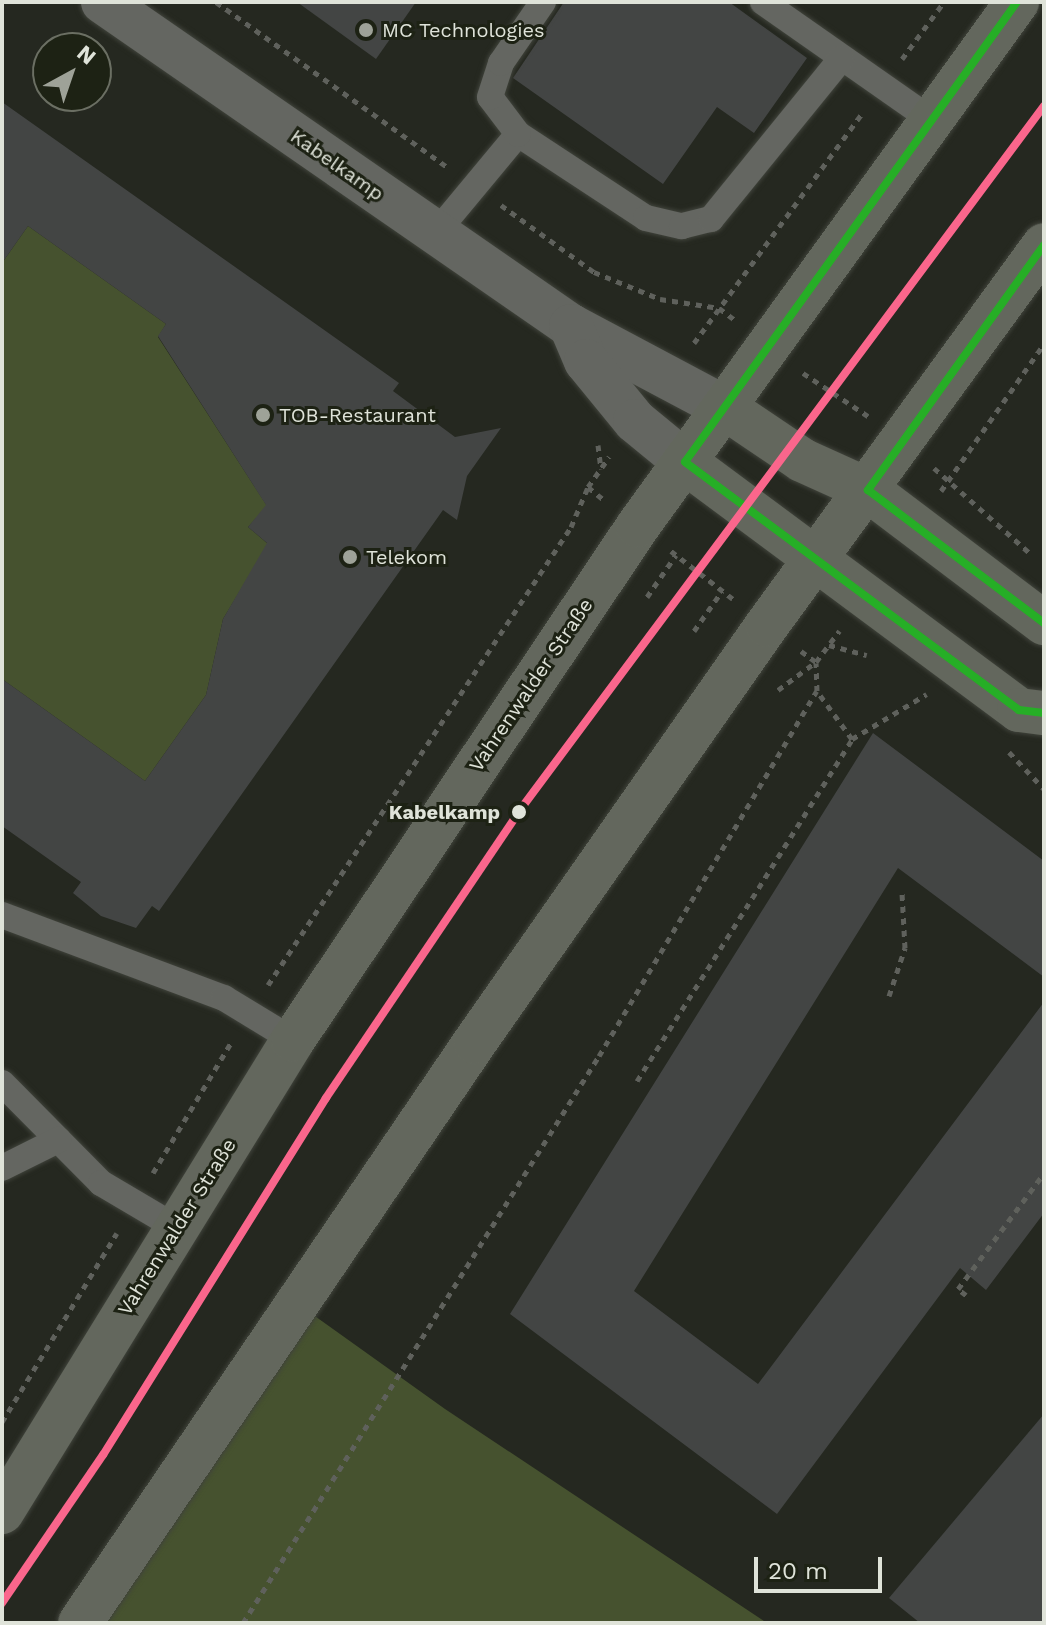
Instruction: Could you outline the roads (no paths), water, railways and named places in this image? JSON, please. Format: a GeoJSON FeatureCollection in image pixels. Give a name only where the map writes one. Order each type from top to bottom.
{"type":"FeatureCollection","features":[{"type":"Feature","properties":{"kind":"main road","name":"Vahrenwalder Straße"},"geometry":{"type":"LineString","coordinates":[[2,1512],[293,1040],[638,526],[1017,2]]}},
{"type":"Feature","properties":{"kind":"main road"},"geometry":{"type":"LineString","coordinates":[[80,1623],[475,1042],[767,625],[908,436],[1044,245]]}},
{"type":"Feature","properties":{"kind":"main road"},"geometry":{"type":"LineString","coordinates":[[725,408],[802,460],[868,490],[1044,623]]}},
{"type":"Feature","properties":{"kind":"main road"},"geometry":{"type":"LineString","coordinates":[[685,462],[1019,710],[1044,713]]}},
{"type":"Feature","properties":{"kind":"street","name":"Kabelkamp"},"geometry":{"type":"LineString","coordinates":[[103,2],[571,326],[725,408]]}},
{"type":"Feature","properties":{"kind":"street"},"geometry":{"type":"LineString","coordinates":[[571,326],[586,361],[635,421],[685,462]]}},
{"type":"Feature","properties":{"kind":"lane"},"geometry":{"type":"LineString","coordinates":[[543,2],[501,63],[490,97],[518,134],[646,218],[682,226],[711,219],[841,59]]}},
{"type":"Feature","properties":{"kind":"lane"},"geometry":{"type":"LineString","coordinates":[[763,2],[881,89],[933,121]]}},
{"type":"Feature","properties":{"kind":"lane"},"geometry":{"type":"LineString","coordinates":[[435,234],[518,134]]}},
{"type":"Feature","properties":{"kind":"lane"},"geometry":{"type":"LineString","coordinates":[[2,915],[224,998],[293,1040]]}},
{"type":"Feature","properties":{"kind":"lane"},"geometry":{"type":"LineString","coordinates":[[2,1083],[101,1183],[177,1228]]}},
{"type":"Feature","properties":{"kind":"lane"},"geometry":{"type":"LineString","coordinates":[[2,1168],[58,1140]]}},
{"type":"Feature","properties":{"kind":"place","name":"MC Technologies"},"geometry":{"type":"Point","coordinates":[366,30]}},
{"type":"Feature","properties":{"kind":"place","name":"TOB-Restaurant"},"geometry":{"type":"Point","coordinates":[263,415]}},
{"type":"Feature","properties":{"kind":"place","name":"Telekom"},"geometry":{"type":"Point","coordinates":[350,557]}},
{"type":"Feature","properties":{"kind":"place","name":"Kabelkamp"},"geometry":{"type":"Point","coordinates":[519,812]}}]}
